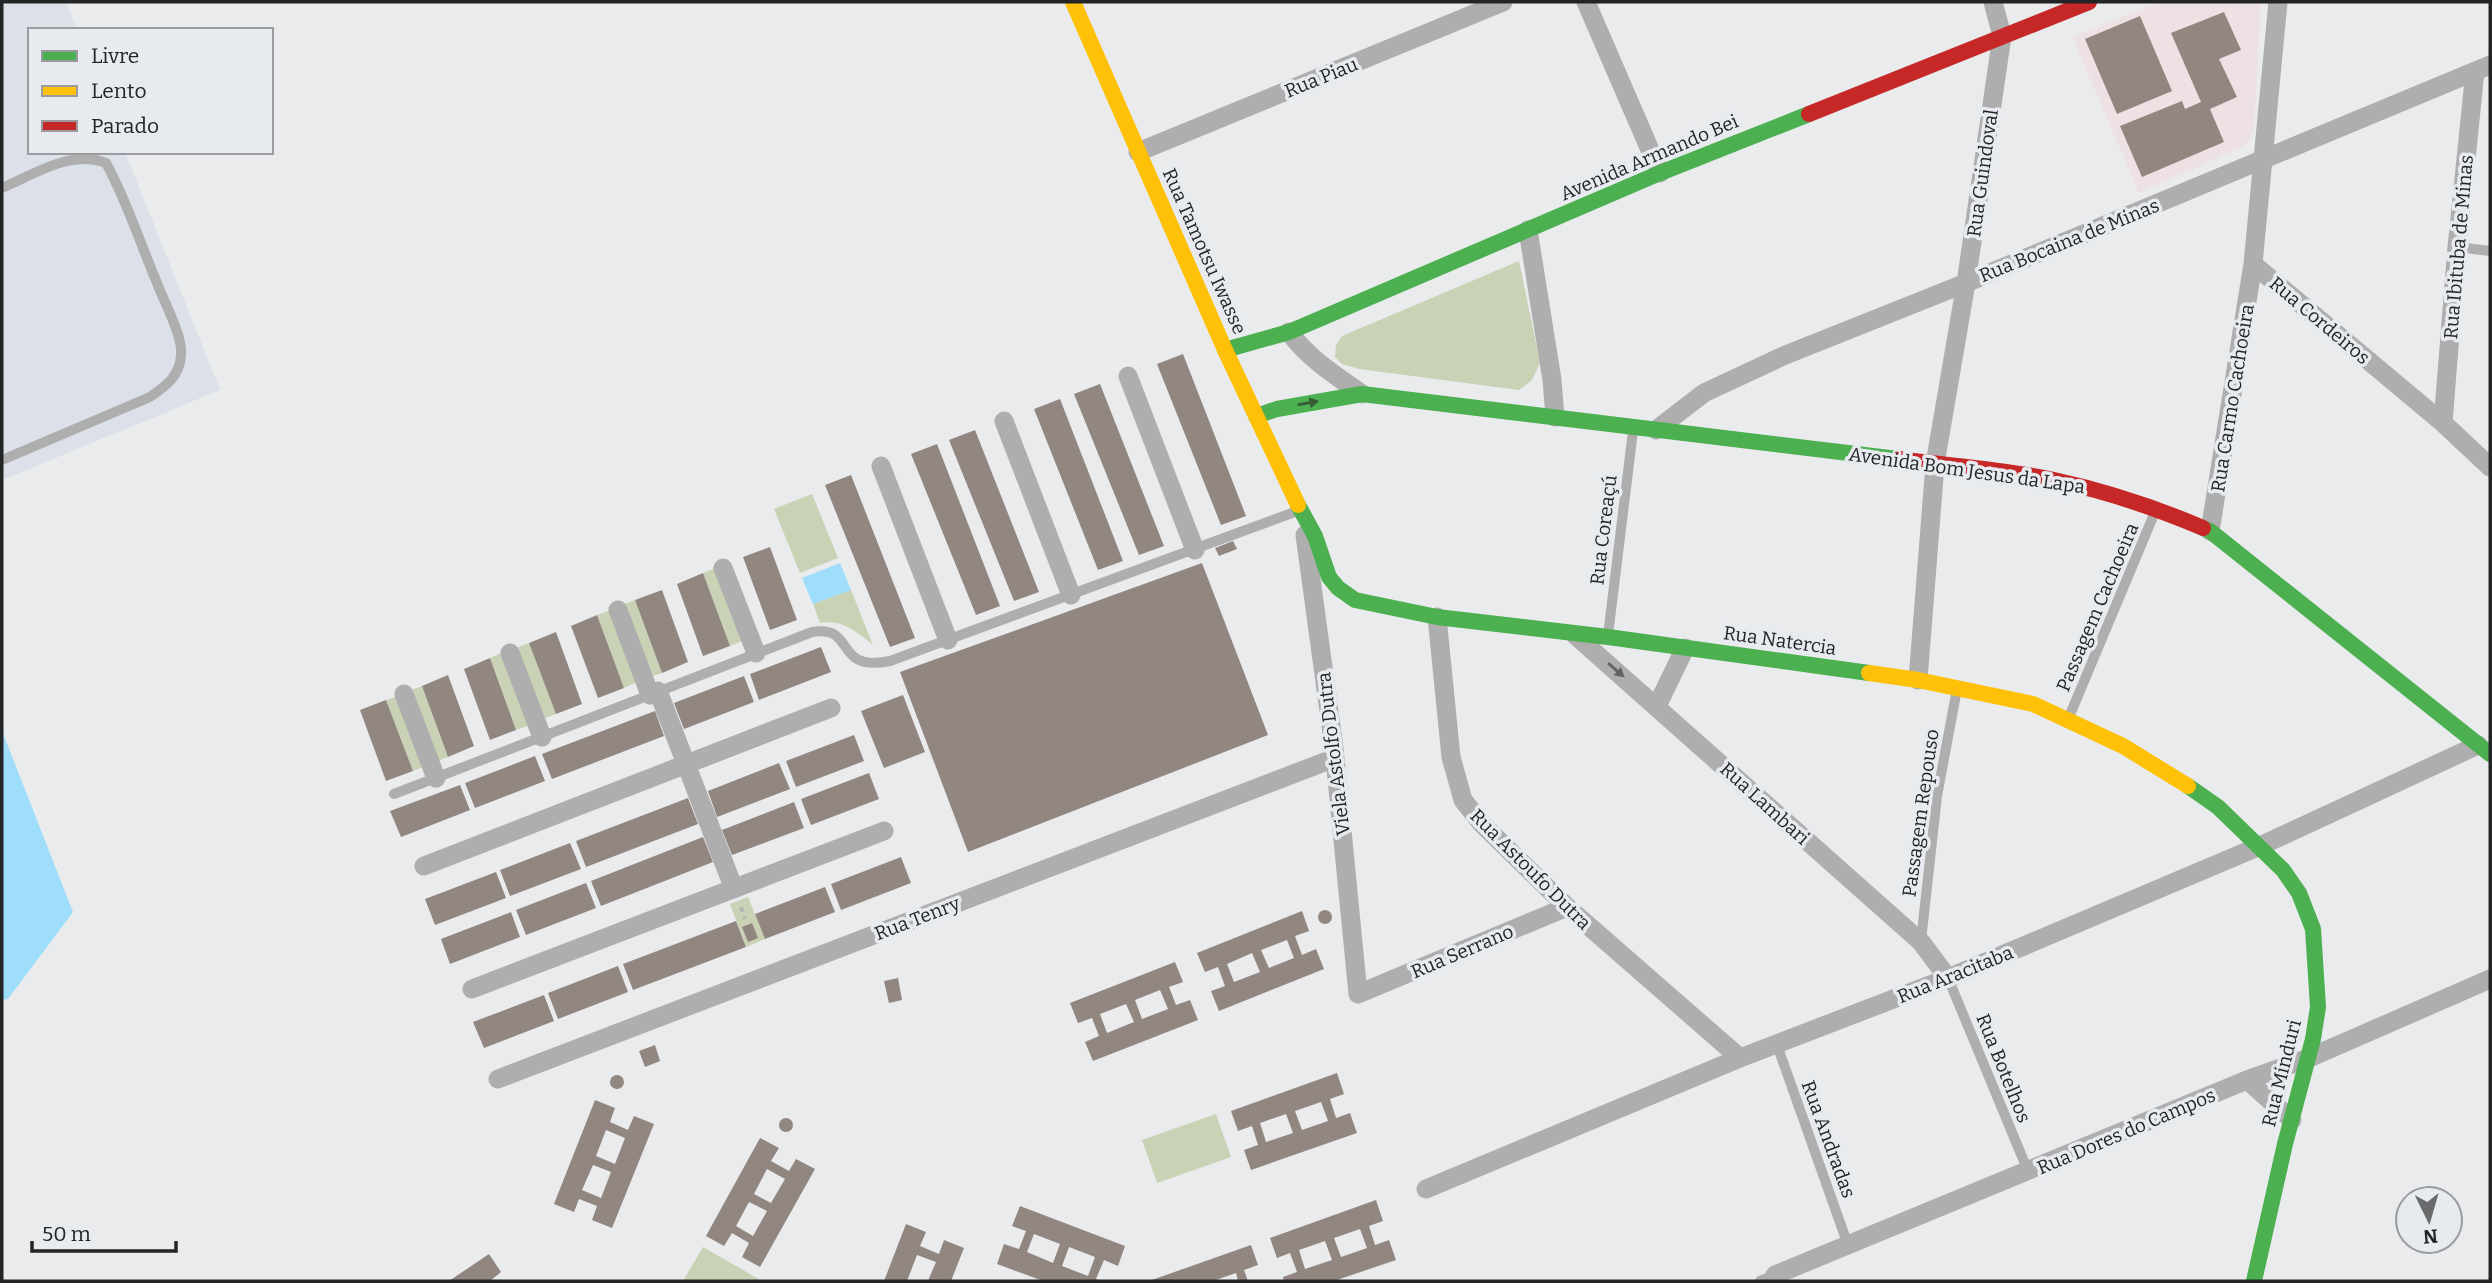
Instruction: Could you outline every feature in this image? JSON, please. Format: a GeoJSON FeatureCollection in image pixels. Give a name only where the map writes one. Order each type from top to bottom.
{"type":"FeatureCollection","features":[{"type":"Feature","properties":{"kind":"street","name":"Rua Tamotsu Iwasse"},"geometry":{"type":"LineString","coordinates":[[1073,2],[1225,351],[1301,512]]}},
{"type":"Feature","properties":{"kind":"street","name":"Rua Piau"},"geometry":{"type":"LineString","coordinates":[[1138,152],[1503,2]]}},
{"type":"Feature","properties":{"kind":"street"},"geometry":{"type":"LineString","coordinates":[[1586,2],[1660,173]]}},
{"type":"Feature","properties":{"kind":"street","name":"Rua Guindoval"},"geometry":{"type":"LineString","coordinates":[[1917,680],[1936,464],[2003,36],[1993,2]]}},
{"type":"Feature","properties":{"kind":"street","name":"Avenida Armando Bei"},"geometry":{"type":"LineString","coordinates":[[1225,351],[1289,332],[1660,173],[2089,2]]}},
{"type":"Feature","properties":{"kind":"street","name":"Rua Cordeiros"},"geometry":{"type":"LineString","coordinates":[[2278,2],[2253,264],[2490,467]]}},
{"type":"Feature","properties":{"kind":"street","name":"Rua Bocaina de Minas"},"geometry":{"type":"LineString","coordinates":[[1656,430],[1704,393],[1783,356],[1966,283],[2483,68]]}},
{"type":"Feature","properties":{"kind":"street","name":"Rua Ibituba de Minas"},"geometry":{"type":"LineString","coordinates":[[2443,424],[2457,247],[2483,68]]}},
{"type":"Feature","properties":{"kind":"street"},"geometry":{"type":"LineString","coordinates":[[1528,230],[1552,380],[1555,417]]}},
{"type":"Feature","properties":{"kind":"street","name":"Rua Carmo Cachoeira"},"geometry":{"type":"LineString","coordinates":[[2210,531],[2253,264]]}},
{"type":"Feature","properties":{"kind":"street","name":"Avenida Bom Jesus da Lapa"},"geometry":{"type":"LineString","coordinates":[[1289,332],[1312,358],[1362,394]]}},
{"type":"Feature","properties":{"kind":"street"},"geometry":{"type":"LineString","coordinates":[[1128,376],[1195,550]]}},
{"type":"Feature","properties":{"kind":"street","name":"Avenida Bom Jesus da Lapa"},"geometry":{"type":"LineString","coordinates":[[1256,416],[1277,408],[1362,394],[2077,483],[2157,508],[2210,531],[2484,750]]}},
{"type":"Feature","properties":{"kind":"street"},"geometry":{"type":"LineString","coordinates":[[1004,421],[1071,595]]}},
{"type":"Feature","properties":{"kind":"street"},"geometry":{"type":"LineString","coordinates":[[881,466],[948,640]]}},
{"type":"Feature","properties":{"kind":"street","name":"Rua Natercia"},"geometry":{"type":"LineString","coordinates":[[1301,512],[1315,536],[1329,577],[1338,588],[1355,600],[1437,617],[1608,637],[1917,680],[2033,704],[2123,746],[2176,777],[2218,807],[2260,846]]}},
{"type":"Feature","properties":{"kind":"street","name":"Viela Astolfo Dutra"},"geometry":{"type":"LineString","coordinates":[[1301,512],[1335,758],[1358,994]]}},
{"type":"Feature","properties":{"kind":"street"},"geometry":{"type":"LineString","coordinates":[[723,568],[756,653]]}},
{"type":"Feature","properties":{"kind":"street"},"geometry":{"type":"LineString","coordinates":[[618,610],[687,764],[734,889]]}},
{"type":"Feature","properties":{"kind":"street","name":"Rua Astoufo Dutra"},"geometry":{"type":"LineString","coordinates":[[1437,617],[1451,757],[1463,800],[1482,824],[1567,907],[1740,1058]]}},
{"type":"Feature","properties":{"kind":"street","name":"Rua Lambari"},"geometry":{"type":"LineString","coordinates":[[1575,635],[1921,942],[1948,978]]}},
{"type":"Feature","properties":{"kind":"street"},"geometry":{"type":"LineString","coordinates":[[1657,706],[1685,648]]}},
{"type":"Feature","properties":{"kind":"street"},"geometry":{"type":"LineString","coordinates":[[510,653],[541,737]]}},
{"type":"Feature","properties":{"kind":"street"},"geometry":{"type":"LineString","coordinates":[[404,694],[436,778]]}},
{"type":"Feature","properties":{"kind":"street"},"geometry":{"type":"LineString","coordinates":[[424,866],[831,708]]}},
{"type":"Feature","properties":{"kind":"street","name":"Rua Aracitaba"},"geometry":{"type":"LineString","coordinates":[[1426,1189],[1740,1058],[1948,978],[2484,750]]}},
{"type":"Feature","properties":{"kind":"street","name":"Rua Tenry"},"geometry":{"type":"LineString","coordinates":[[498,1079],[1335,758]]}},
{"type":"Feature","properties":{"kind":"street"},"geometry":{"type":"LineString","coordinates":[[472,989],[884,831]]}},
{"type":"Feature","properties":{"kind":"street","name":"Rua Minduri"},"geometry":{"type":"LineString","coordinates":[[2254,1281],[2267,1217],[2309,1058],[2318,1007],[2313,929],[2299,893],[2283,870],[2260,846]]}},
{"type":"Feature","properties":{"kind":"street","name":"Rua Serrano"},"geometry":{"type":"LineString","coordinates":[[1358,994],[1567,907]]}},
{"type":"Feature","properties":{"kind":"street","name":"Rua Dores do Campos"},"geometry":{"type":"LineString","coordinates":[[1771,1279],[2247,1080],[2309,1058],[2490,979]]}},
{"type":"Feature","properties":{"kind":"street"},"geometry":{"type":"LineString","coordinates":[[2247,1080],[2292,1120]]}},
{"type":"Feature","properties":{"kind":"lane"},"geometry":{"type":"LineString","coordinates":[[2,188],[57,164],[94,158],[106,163],[125,202],[175,327],[182,352],[179,367],[168,385],[150,397],[2,460]]}},
{"type":"Feature","properties":{"kind":"lane"},"geometry":{"type":"LineString","coordinates":[[2457,247],[2490,251]]}},
{"type":"Feature","properties":{"kind":"lane","name":"Rua Coreaçú"},"geometry":{"type":"LineString","coordinates":[[1608,637],[1634,427]]}},
{"type":"Feature","properties":{"kind":"lane","name":"Passagem Cachoeira"},"geometry":{"type":"LineString","coordinates":[[2069,719],[2157,508]]}},
{"type":"Feature","properties":{"kind":"lane"},"geometry":{"type":"LineString","coordinates":[[394,794],[813,632],[826,630],[838,635],[850,656],[863,663],[877,664],[1301,512]]}},
{"type":"Feature","properties":{"kind":"lane","name":"Passagem Repouso"},"geometry":{"type":"LineString","coordinates":[[1921,942],[1937,796],[1957,689]]}},
{"type":"Feature","properties":{"kind":"lane","name":"Rua Botelhos"},"geometry":{"type":"LineString","coordinates":[[1948,978],[2028,1171]]}},
{"type":"Feature","properties":{"kind":"lane","name":"Rua Andradas"},"geometry":{"type":"LineString","coordinates":[[1777,1045],[1849,1245]]}},
{"type":"Feature","properties":{"kind":"shaded area"},"geometry":{"type":"Polygon","coordinates":[[[2,2],[66,2],[76,28],[28,28],[28,154],[126,154],[220,390],[2,480],[2,2]]]}},
{"type":"Feature","properties":{"kind":"shaded area"},"geometry":{"type":"Polygon","coordinates":[[[2160,2],[2261,2],[2254,128],[2245,146],[2139,193],[2072,37],[2160,2]]]}},
{"type":"Feature","properties":{"kind":"green space"},"geometry":{"type":"Polygon","coordinates":[[[1519,261],[1540,363],[1532,380],[1519,390],[1359,369],[1342,364],[1335,357],[1336,345],[1342,336],[1519,261]]]}},
{"type":"Feature","properties":{"kind":"green space"},"geometry":{"type":"Polygon","coordinates":[[[812,494],[838,558],[800,573],[774,509],[812,494]]]}},
{"type":"Feature","properties":{"kind":"green space"},"geometry":{"type":"Polygon","coordinates":[[[715,568],[742,641],[730,646],[703,573],[715,568]]]}},
{"type":"Feature","properties":{"kind":"green space"},"geometry":{"type":"Polygon","coordinates":[[[851,590],[873,645],[842,625],[820,623],[813,604],[851,590]]]}},
{"type":"Feature","properties":{"kind":"green space"},"geometry":{"type":"Polygon","coordinates":[[[635,600],[662,673],[649,677],[622,605],[635,600]]]}},
{"type":"Feature","properties":{"kind":"green space"},"geometry":{"type":"Polygon","coordinates":[[[611,610],[637,682],[624,688],[597,615],[611,610]]]}},
{"type":"Feature","properties":{"kind":"green space"},"geometry":{"type":"Polygon","coordinates":[[[529,643],[556,714],[543,719],[516,648],[529,643]]]}},
{"type":"Feature","properties":{"kind":"green space"},"geometry":{"type":"Polygon","coordinates":[[[502,653],[530,725],[516,730],[490,658],[502,653]]]}},
{"type":"Feature","properties":{"kind":"green space"},"geometry":{"type":"Polygon","coordinates":[[[422,686],[448,757],[435,762],[408,691],[422,686]]]}},
{"type":"Feature","properties":{"kind":"green space"},"geometry":{"type":"Polygon","coordinates":[[[400,695],[426,766],[413,771],[386,700],[400,695]]]}},
{"type":"Feature","properties":{"kind":"green space"},"geometry":{"type":"Polygon","coordinates":[[[748,897],[765,939],[746,947],[730,904],[748,897]]]}},
{"type":"Feature","properties":{"kind":"green space"},"geometry":{"type":"Polygon","coordinates":[[[1216,1114],[1231,1157],[1157,1183],[1142,1140],[1216,1114]]]}},
{"type":"Feature","properties":{"kind":"green space"},"geometry":{"type":"Polygon","coordinates":[[[703,1247],[762,1281],[683,1281],[703,1247]]]}},
{"type":"Feature","properties":{"kind":"water"},"geometry":{"type":"Polygon","coordinates":[[[840,563],[851,590],[813,604],[802,578],[840,563]]]}},
{"type":"Feature","properties":{"kind":"water"},"geometry":{"type":"Polygon","coordinates":[[[2,731],[73,912],[8,999],[2,1000],[2,731]]]}},
{"type":"Feature","properties":{"kind":"building"},"geometry":{"type":"Polygon","coordinates":[[[2224,12],[2241,50],[2219,59],[2237,97],[2210,109],[2224,142],[2142,177],[2120,126],[2182,101],[2185,109],[2201,102],[2171,33],[2224,12]]]}},
{"type":"Feature","properties":{"kind":"building"},"geometry":{"type":"Polygon","coordinates":[[[2140,16],[2172,91],[2117,114],[2085,39],[2140,16]]]}},
{"type":"Feature","properties":{"kind":"building"},"geometry":{"type":"Polygon","coordinates":[[[1183,354],[1246,516],[1221,525],[1157,364],[1183,354]]]}},
{"type":"Feature","properties":{"kind":"building"},"geometry":{"type":"Polygon","coordinates":[[[1100,384],[1164,546],[1139,555],[1074,394],[1100,384]]]}},
{"type":"Feature","properties":{"kind":"building"},"geometry":{"type":"Polygon","coordinates":[[[1060,399],[1123,561],[1098,570],[1034,409],[1060,399]]]}},
{"type":"Feature","properties":{"kind":"building"},"geometry":{"type":"Polygon","coordinates":[[[975,430],[1039,592],[1014,601],[949,440],[975,430]]]}},
{"type":"Feature","properties":{"kind":"building"},"geometry":{"type":"Polygon","coordinates":[[[937,444],[1000,606],[976,615],[911,454],[937,444]]]}},
{"type":"Feature","properties":{"kind":"building"},"geometry":{"type":"Polygon","coordinates":[[[851,475],[915,638],[890,647],[825,485],[851,475]]]}},
{"type":"Feature","properties":{"kind":"building"},"geometry":{"type":"Polygon","coordinates":[[[1233,541],[1237,549],[1219,556],[1215,548],[1233,541]]]}},
{"type":"Feature","properties":{"kind":"building"},"geometry":{"type":"Polygon","coordinates":[[[770,547],[797,620],[770,630],[743,557],[770,547]]]}},
{"type":"Feature","properties":{"kind":"building"},"geometry":{"type":"Polygon","coordinates":[[[1202,563],[1268,735],[968,852],[900,672],[1202,563]]]}},
{"type":"Feature","properties":{"kind":"building"},"geometry":{"type":"Polygon","coordinates":[[[703,573],[730,646],[703,656],[677,584],[703,573]]]}},
{"type":"Feature","properties":{"kind":"building"},"geometry":{"type":"Polygon","coordinates":[[[662,590],[688,662],[662,673],[635,600],[662,590]]]}},
{"type":"Feature","properties":{"kind":"building"},"geometry":{"type":"Polygon","coordinates":[[[597,615],[624,688],[598,698],[571,626],[597,615]]]}},
{"type":"Feature","properties":{"kind":"building"},"geometry":{"type":"Polygon","coordinates":[[[556,632],[582,704],[556,714],[529,643],[556,632]]]}},
{"type":"Feature","properties":{"kind":"building"},"geometry":{"type":"Polygon","coordinates":[[[821,647],[831,672],[759,700],[750,674],[821,647]]]}},
{"type":"Feature","properties":{"kind":"building"},"geometry":{"type":"Polygon","coordinates":[[[490,658],[516,730],[490,740],[464,669],[490,658]]]}},
{"type":"Feature","properties":{"kind":"building"},"geometry":{"type":"Polygon","coordinates":[[[448,675],[474,746],[448,757],[422,686],[448,675]]]}},
{"type":"Feature","properties":{"kind":"building"},"geometry":{"type":"Polygon","coordinates":[[[744,676],[754,702],[684,729],[674,703],[744,676]]]}},
{"type":"Feature","properties":{"kind":"building"},"geometry":{"type":"Polygon","coordinates":[[[903,695],[925,752],[884,768],[861,711],[903,695]]]}},
{"type":"Feature","properties":{"kind":"building"},"geometry":{"type":"Polygon","coordinates":[[[386,700],[413,771],[386,781],[360,710],[386,700]]]}},
{"type":"Feature","properties":{"kind":"building"},"geometry":{"type":"Polygon","coordinates":[[[655,711],[664,736],[552,779],[542,754],[655,711]]]}},
{"type":"Feature","properties":{"kind":"building"},"geometry":{"type":"Polygon","coordinates":[[[854,735],[864,761],[796,787],[786,761],[854,735]]]}},
{"type":"Feature","properties":{"kind":"building"},"geometry":{"type":"Polygon","coordinates":[[[535,756],[545,781],[475,808],[465,783],[535,756]]]}},
{"type":"Feature","properties":{"kind":"building"},"geometry":{"type":"Polygon","coordinates":[[[779,763],[790,789],[717,817],[708,791],[779,763]]]}},
{"type":"Feature","properties":{"kind":"building"},"geometry":{"type":"Polygon","coordinates":[[[869,773],[879,799],[811,825],[801,799],[869,773]]]}},
{"type":"Feature","properties":{"kind":"building"},"geometry":{"type":"Polygon","coordinates":[[[460,785],[470,810],[401,837],[390,811],[460,785]]]}},
{"type":"Feature","properties":{"kind":"building"},"geometry":{"type":"Polygon","coordinates":[[[688,798],[698,824],[586,867],[576,841],[688,798]]]}},
{"type":"Feature","properties":{"kind":"building"},"geometry":{"type":"Polygon","coordinates":[[[794,802],[804,828],[732,855],[722,830],[794,802]]]}},
{"type":"Feature","properties":{"kind":"building"},"geometry":{"type":"Polygon","coordinates":[[[703,837],[713,862],[601,906],[591,881],[703,837]]]}},
{"type":"Feature","properties":{"kind":"building"},"geometry":{"type":"Polygon","coordinates":[[[570,843],[581,869],[510,896],[500,870],[570,843]]]}},
{"type":"Feature","properties":{"kind":"building"},"geometry":{"type":"Polygon","coordinates":[[[901,857],[911,883],[841,910],[831,884],[901,857]]]}},
{"type":"Feature","properties":{"kind":"building"},"geometry":{"type":"Polygon","coordinates":[[[496,872],[506,898],[435,925],[425,899],[496,872]]]}},
{"type":"Feature","properties":{"kind":"building"},"geometry":{"type":"Polygon","coordinates":[[[586,883],[596,908],[526,935],[516,910],[586,883]]]}},
{"type":"Feature","properties":{"kind":"building"},"geometry":{"type":"Polygon","coordinates":[[[825,887],[835,912],[765,939],[755,914],[825,887]]]}},
{"type":"Feature","properties":{"kind":"building"},"geometry":{"type":"Polygon","coordinates":[[[1325,910],[1330,912],[1330,922],[1325,924],[1320,922],[1318,917],[1320,912],[1325,910]]]}},
{"type":"Feature","properties":{"kind":"building"},"geometry":{"type":"Polygon","coordinates":[[[1302,911],[1309,931],[1295,936],[1302,955],[1316,949],[1324,969],[1219,1011],[1211,991],[1225,986],[1218,967],[1205,972],[1197,953],[1302,911]],[[1287,940],[1261,950],[1269,968],[1294,958],[1287,940]],[[1252,953],[1227,964],[1234,982],[1260,972],[1252,953]]]}},
{"type":"Feature","properties":{"kind":"building"},"geometry":{"type":"Polygon","coordinates":[[[511,912],[520,937],[450,964],[441,939],[511,912]]]}},
{"type":"Feature","properties":{"kind":"building"},"geometry":{"type":"Polygon","coordinates":[[[736,921],[746,947],[633,990],[623,964],[736,921]]]}},
{"type":"Feature","properties":{"kind":"building"},"geometry":{"type":"Polygon","coordinates":[[[752,923],[758,938],[748,942],[742,927],[752,923]]]}},
{"type":"Feature","properties":{"kind":"building"},"geometry":{"type":"Polygon","coordinates":[[[1175,962],[1183,982],[1169,987],[1176,1005],[1190,1000],[1198,1020],[1093,1061],[1085,1042],[1099,1036],[1092,1018],[1078,1023],[1070,1003],[1175,962]],[[1160,990],[1135,1000],[1142,1019],[1168,1009],[1160,990]],[[1126,1004],[1100,1014],[1107,1033],[1134,1022],[1126,1004]]]}},
{"type":"Feature","properties":{"kind":"building"},"geometry":{"type":"Polygon","coordinates":[[[618,966],[628,992],[558,1019],[548,993],[618,966]]]}},
{"type":"Feature","properties":{"kind":"building"},"geometry":{"type":"Polygon","coordinates":[[[898,978],[902,1000],[889,1003],[884,981],[898,978]]]}},
{"type":"Feature","properties":{"kind":"building"},"geometry":{"type":"Polygon","coordinates":[[[544,995],[554,1021],[484,1048],[473,1022],[544,995]]]}},
{"type":"Feature","properties":{"kind":"building"},"geometry":{"type":"Polygon","coordinates":[[[655,1045],[660,1061],[645,1067],[639,1051],[655,1045]]]}},
{"type":"Feature","properties":{"kind":"building"},"geometry":{"type":"Polygon","coordinates":[[[1337,1073],[1344,1094],[1330,1099],[1336,1118],[1350,1113],[1357,1133],[1251,1170],[1244,1150],[1258,1145],[1252,1126],[1238,1131],[1231,1111],[1337,1073]],[[1321,1102],[1295,1111],[1302,1130],[1328,1121],[1321,1102]],[[1286,1114],[1260,1123],[1266,1142],[1293,1133],[1286,1114]]]}},
{"type":"Feature","properties":{"kind":"building"},"geometry":{"type":"Polygon","coordinates":[[[617,1075],[622,1077],[622,1087],[617,1089],[612,1087],[610,1082],[612,1077],[617,1075]]]}},
{"type":"Feature","properties":{"kind":"building"},"geometry":{"type":"Polygon","coordinates":[[[595,1100],[615,1108],[610,1122],[628,1130],[634,1116],[654,1124],[612,1228],[592,1220],[597,1206],[579,1199],[574,1212],[554,1204],[595,1100]],[[606,1130],[596,1156],[615,1164],[625,1138],[606,1130]],[[593,1165],[582,1190],[601,1198],[611,1172],[593,1165]]]}},
{"type":"Feature","properties":{"kind":"building"},"geometry":{"type":"Polygon","coordinates":[[[786,1118],[791,1120],[791,1130],[786,1132],[781,1130],[779,1125],[781,1120],[786,1118]]]}},
{"type":"Feature","properties":{"kind":"building"},"geometry":{"type":"Polygon","coordinates":[[[760,1138],[779,1148],[771,1161],[789,1171],[796,1159],[815,1169],[760,1267],[742,1257],[749,1243],[732,1233],[724,1246],[706,1236],[760,1138]],[[767,1169],[754,1194],[771,1203],[785,1179],[767,1169]],[[749,1202],[736,1226],[753,1236],[767,1211],[749,1202]]]}},
{"type":"Feature","properties":{"kind":"building"},"geometry":{"type":"Polygon","coordinates":[[[1376,1200],[1383,1221],[1369,1226],[1375,1245],[1389,1240],[1396,1260],[1334,1281],[1284,1281],[1283,1277],[1297,1272],[1290,1253],[1277,1258],[1270,1238],[1376,1200]],[[1360,1229],[1334,1238],[1341,1257],[1367,1248],[1360,1229]],[[1325,1241],[1299,1250],[1305,1269],[1332,1260],[1325,1241]]]}},
{"type":"Feature","properties":{"kind":"building"},"geometry":{"type":"Polygon","coordinates":[[[1020,1206],[1125,1246],[1118,1266],[1104,1260],[1096,1279],[1102,1281],[1043,1281],[997,1264],[1004,1244],[1019,1249],[1026,1231],[1012,1226],[1020,1206]],[[1034,1234],[1027,1252],[1053,1263],[1060,1244],[1034,1234]],[[1069,1247],[1062,1266],[1088,1276],[1095,1257],[1069,1247]]]}},
{"type":"Feature","properties":{"kind":"building"},"geometry":{"type":"Polygon","coordinates":[[[906,1224],[926,1232],[920,1246],[939,1254],[944,1240],[964,1248],[951,1281],[928,1281],[936,1262],[917,1255],[907,1281],[884,1281],[906,1224]]]}},
{"type":"Feature","properties":{"kind":"building"},"geometry":{"type":"Polygon","coordinates":[[[1251,1245],[1258,1265],[1244,1270],[1248,1281],[1238,1281],[1236,1273],[1213,1281],[1149,1281],[1251,1245]]]}},
{"type":"Feature","properties":{"kind":"building"},"geometry":{"type":"Polygon","coordinates":[[[489,1254],[501,1272],[490,1281],[449,1281],[489,1254]]]}},
{"type":"Feature","properties":{"kind":"traffic: fast"},"geometry":{"type":"LineString","coordinates":[[1225,350],[1289,332],[1660,173],[1809,114]]}},
{"type":"Feature","properties":{"kind":"traffic: fast"},"geometry":{"type":"LineString","coordinates":[[1256,416],[1277,409],[1362,394],[1898,459]]}},
{"type":"Feature","properties":{"kind":"traffic: fast"},"geometry":{"type":"LineString","coordinates":[[1298,505],[1315,536],[1329,577],[1338,588],[1355,600],[1437,617],[1608,637],[1869,673]]}},
{"type":"Feature","properties":{"kind":"traffic: fast"},"geometry":{"type":"LineString","coordinates":[[2203,528],[2490,754]]}},
{"type":"Feature","properties":{"kind":"traffic: fast"},"geometry":{"type":"LineString","coordinates":[[2188,786],[2218,807],[2283,870],[2299,893],[2313,929],[2318,1007],[2313,1039],[2285,1144],[2254,1281]]}},
{"type":"Feature","properties":{"kind":"traffic: slow"},"geometry":{"type":"LineString","coordinates":[[1073,2],[1225,350],[1298,505]]}},
{"type":"Feature","properties":{"kind":"traffic: slow"},"geometry":{"type":"LineString","coordinates":[[1869,673],[1918,680],[2033,704],[2123,746],[2188,786]]}},
{"type":"Feature","properties":{"kind":"traffic: jam"},"geometry":{"type":"LineString","coordinates":[[1809,114],[2089,2]]}},
{"type":"Feature","properties":{"kind":"traffic: jam"},"geometry":{"type":"LineString","coordinates":[[1898,459],[1996,470],[2054,480],[2129,500],[2203,528]]}}]}
